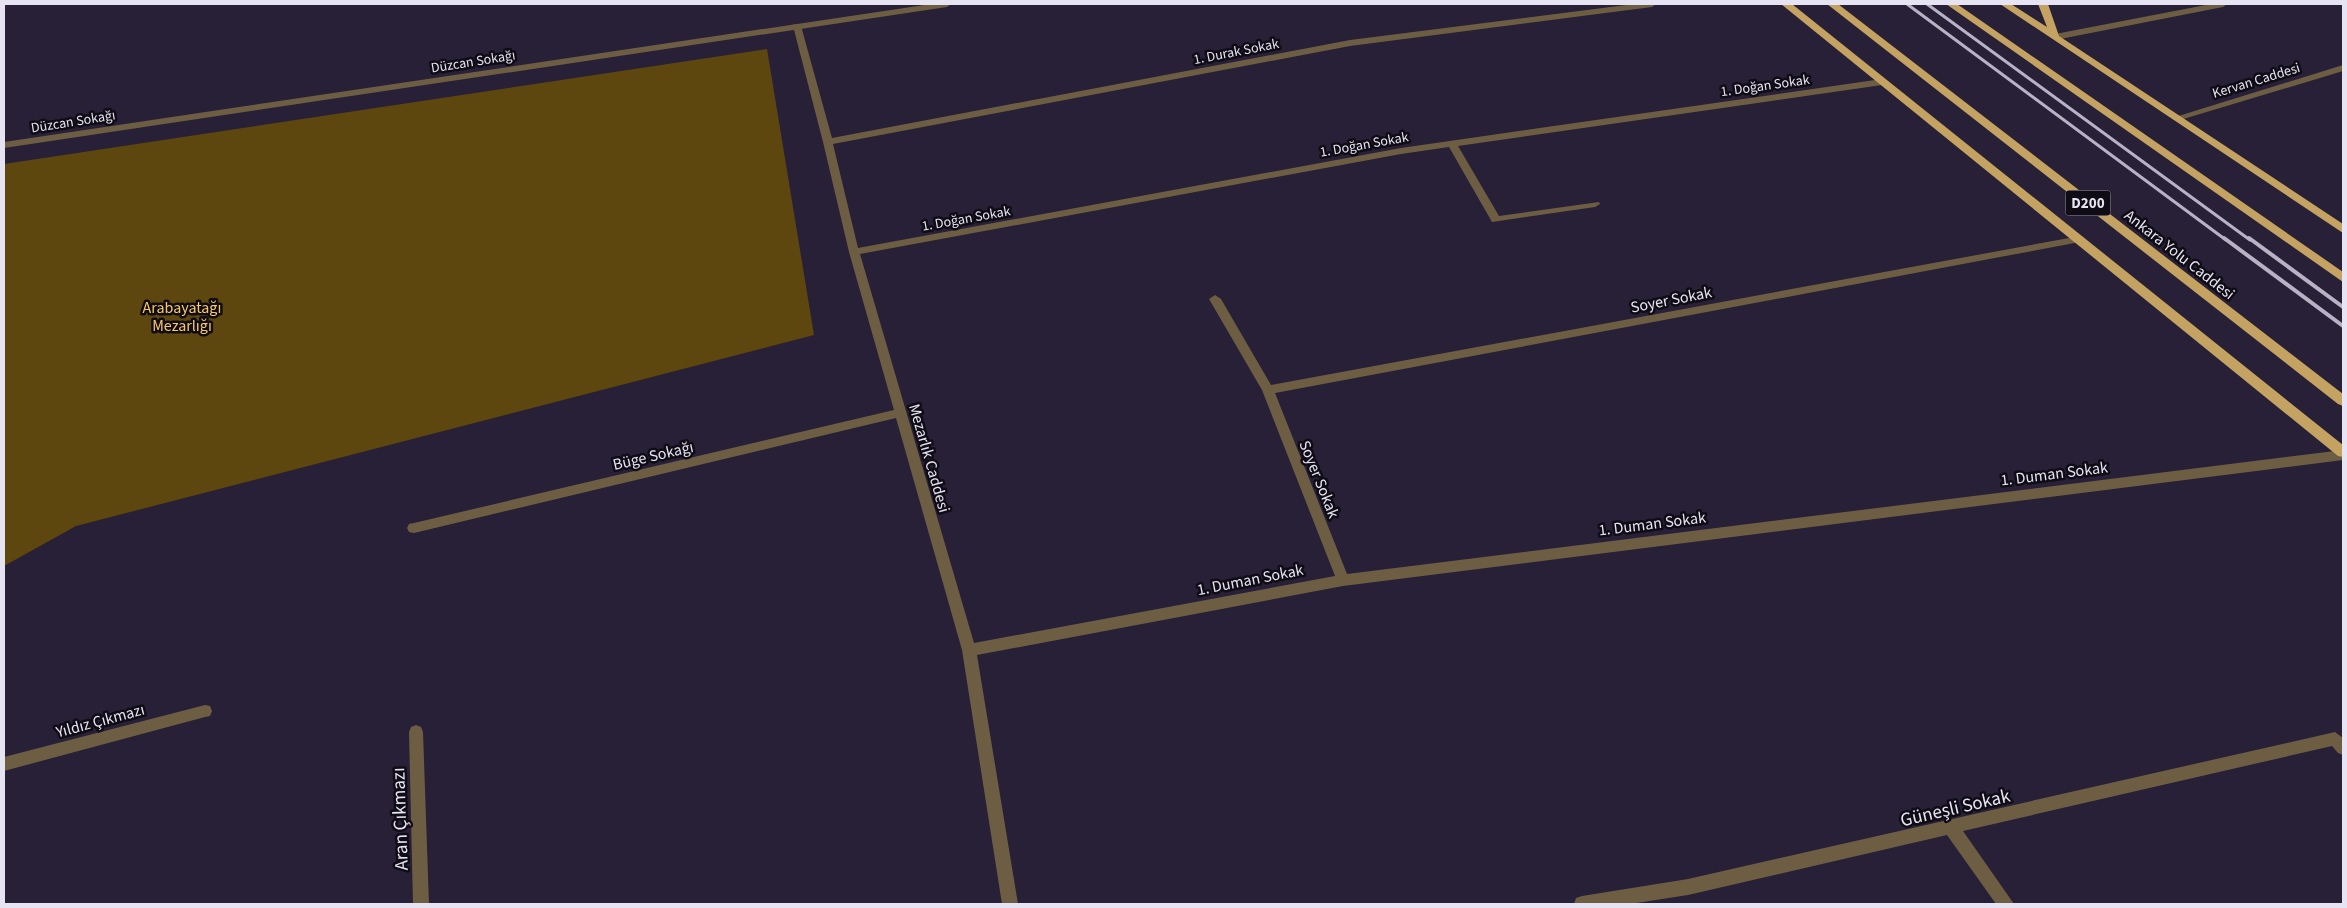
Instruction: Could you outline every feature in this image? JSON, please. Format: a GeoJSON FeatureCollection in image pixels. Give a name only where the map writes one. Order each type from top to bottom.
{"type":"FeatureCollection","features":[{"type":"Feature","properties":{"kind":"highway"},"geometry":{"type":"LineString","coordinates":[[1786,4],[2080,239],[2343,454]]}},
{"type":"Feature","properties":{"kind":"highway","name":"Ankara Yolu Caddesi"},"geometry":{"type":"LineString","coordinates":[[1832,4],[2343,402]]}},
{"type":"Feature","properties":{"kind":"highway"},"geometry":{"type":"LineString","coordinates":[[1951,4],[2343,278]]}},
{"type":"Feature","properties":{"kind":"highway"},"geometry":{"type":"LineString","coordinates":[[2005,4],[2343,229]]}},
{"type":"Feature","properties":{"kind":"highway"},"geometry":{"type":"LineString","coordinates":[[2043,4],[2055,38]]}},
{"type":"Feature","properties":{"kind":"street","name":"Düzcan Sokağı"},"geometry":{"type":"LineString","coordinates":[[4,145],[947,4]]}},
{"type":"Feature","properties":{"kind":"street","name":"1. Durak Sokak"},"geometry":{"type":"LineString","coordinates":[[828,142],[1350,43],[1652,4]]}},
{"type":"Feature","properties":{"kind":"street"},"geometry":{"type":"LineString","coordinates":[[2055,38],[2223,4]]}},
{"type":"Feature","properties":{"kind":"street","name":"Mezarlık Caddesi"},"geometry":{"type":"LineString","coordinates":[[797,26],[828,142],[854,252],[970,650],[1010,904]]}},
{"type":"Feature","properties":{"kind":"street","name":"Kervan Caddesi"},"geometry":{"type":"LineString","coordinates":[[2177,118],[2343,68]]}},
{"type":"Feature","properties":{"kind":"street","name":"1. Doğan Sokak"},"geometry":{"type":"LineString","coordinates":[[854,252],[1401,151],[1882,82]]}},
{"type":"Feature","properties":{"kind":"street"},"geometry":{"type":"LineString","coordinates":[[1452,144],[1496,220],[1595,204]]}},
{"type":"Feature","properties":{"kind":"street","name":"Soyer Sokak"},"geometry":{"type":"LineString","coordinates":[[1268,390],[2080,239]]}},
{"type":"Feature","properties":{"kind":"street","name":"Soyer Sokak"},"geometry":{"type":"LineString","coordinates":[[1215,299],[1268,390],[1343,580]]}},
{"type":"Feature","properties":{"kind":"street","name":"Büge Sokağı"},"geometry":{"type":"LineString","coordinates":[[414,528],[900,413]]}},
{"type":"Feature","properties":{"kind":"street","name":"1. Duman Sokak"},"geometry":{"type":"LineString","coordinates":[[970,650],[1343,580],[2343,454]]}},
{"type":"Feature","properties":{"kind":"street","name":"Yıldız Çıkmazı"},"geometry":{"type":"LineString","coordinates":[[4,764],[204,710]]}},
{"type":"Feature","properties":{"kind":"street","name":"Aran Çıkmazı"},"geometry":{"type":"LineString","coordinates":[[416,732],[421,904]]}},
{"type":"Feature","properties":{"kind":"street","name":"Güneşli Sokak"},"geometry":{"type":"LineString","coordinates":[[1582,904],[1688,887],[2339,744]]}},
{"type":"Feature","properties":{"kind":"street"},"geometry":{"type":"LineString","coordinates":[[1952,828],[2006,904]]}},
{"type":"Feature","properties":{"kind":"green space","name":"Arabayatağı Mezarlığı"},"geometry":{"type":"Polygon","coordinates":[[[767,49],[814,335],[76,526],[4,566],[4,164],[767,49]]]}},
{"type":"Feature","properties":{"kind":"railway"},"geometry":{"type":"LineString","coordinates":[[1907,4],[2226,240]]}},
{"type":"Feature","properties":{"kind":"railway"},"geometry":{"type":"LineString","coordinates":[[1927,4],[2250,240]]}},
{"type":"Feature","properties":{"kind":"railway"},"geometry":{"type":"LineString","coordinates":[[2224,238],[2343,326]]}},
{"type":"Feature","properties":{"kind":"railway"},"geometry":{"type":"LineString","coordinates":[[2249,238],[2343,307]]}}]}
